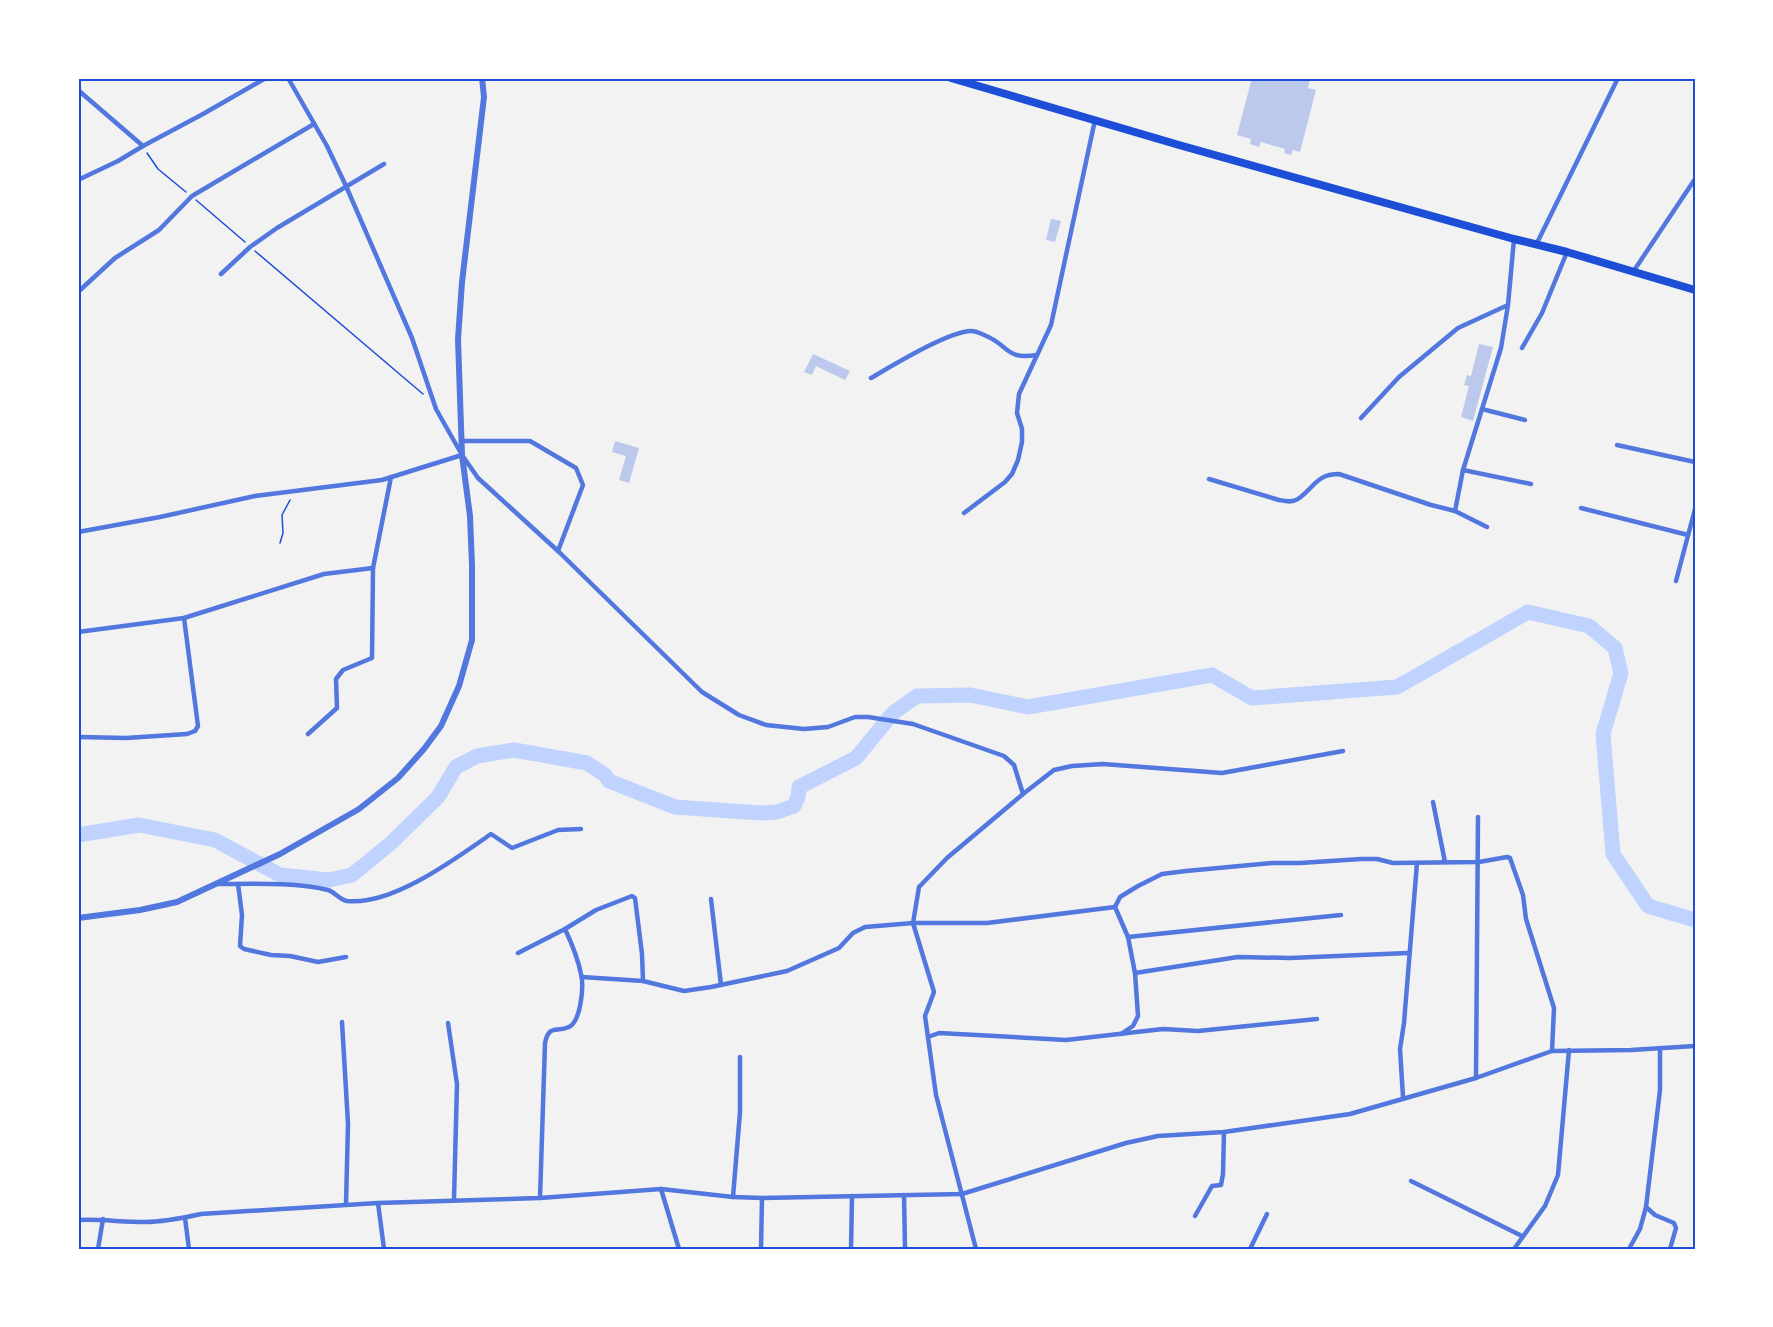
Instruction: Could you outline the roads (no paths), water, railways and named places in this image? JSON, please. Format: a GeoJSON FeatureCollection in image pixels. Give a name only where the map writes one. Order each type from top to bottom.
{"type":"FeatureCollection","features":[{"type":"Feature","properties":{"kind":"main road"},"geometry":{"type":"LineString","coordinates":[[951,78],[1695,290]]}},
{"type":"Feature","properties":{"kind":"street"},"geometry":{"type":"LineString","coordinates":[[78,180],[118,161],[266,78]]}},
{"type":"Feature","properties":{"kind":"street"},"geometry":{"type":"LineString","coordinates":[[288,78],[346,186],[412,339],[433,402],[462,455],[478,478],[558,551],[702,692],[739,715],[765,725],[804,729],[828,727],[855,717],[913,724],[1004,756],[1014,765],[1023,794]]}},
{"type":"Feature","properties":{"kind":"street"},"geometry":{"type":"LineString","coordinates":[[78,918],[140,910],[177,902],[280,854],[359,809],[398,778],[424,749],[445,716],[459,686],[472,640],[470,516],[462,455],[458,339],[462,282],[484,97],[482,78]]}},
{"type":"Feature","properties":{"kind":"street"},"geometry":{"type":"LineString","coordinates":[[1536,245],[1618,78]]}},
{"type":"Feature","properties":{"kind":"street"},"geometry":{"type":"LineString","coordinates":[[78,90],[143,146]]}},
{"type":"Feature","properties":{"kind":"street"},"geometry":{"type":"LineString","coordinates":[[964,513],[1005,482],[1012,474],[1018,460],[1022,429],[1016,406],[1025,377],[1051,325],[1095,120]]}},
{"type":"Feature","properties":{"kind":"street"},"geometry":{"type":"LineString","coordinates":[[78,292],[115,258],[159,230],[192,196],[314,124]]}},
{"type":"Feature","properties":{"kind":"street"},"geometry":{"type":"LineString","coordinates":[[221,274],[250,247],[277,228],[384,164]]}},
{"type":"Feature","properties":{"kind":"street"},"geometry":{"type":"LineString","coordinates":[[1633,272],[1695,178]]}},
{"type":"Feature","properties":{"kind":"street"},"geometry":{"type":"LineString","coordinates":[[1455,511],[1463,470],[1501,348],[1508,305],[1514,239]]}},
{"type":"Feature","properties":{"kind":"street"},"geometry":{"type":"LineString","coordinates":[[1522,348],[1542,313],[1567,252]]}},
{"type":"Feature","properties":{"kind":"street"},"geometry":{"type":"LineString","coordinates":[[1360,418],[1399,377],[1458,328],[1508,305]]}},
{"type":"Feature","properties":{"kind":"street"},"geometry":{"type":"LineString","coordinates":[[871,378],[920,351],[959,333],[972,331],[988,336],[1016,356],[1037,355]]}},
{"type":"Feature","properties":{"kind":"street"},"geometry":{"type":"LineString","coordinates":[[1482,409],[1525,420]]}},
{"type":"Feature","properties":{"kind":"street"},"geometry":{"type":"LineString","coordinates":[[462,441],[530,441],[576,468],[583,485],[558,551]]}},
{"type":"Feature","properties":{"kind":"street"},"geometry":{"type":"LineString","coordinates":[[1617,445],[1695,462]]}},
{"type":"Feature","properties":{"kind":"street"},"geometry":{"type":"LineString","coordinates":[[78,532],[225,502],[382,480],[462,455]]}},
{"type":"Feature","properties":{"kind":"street"},"geometry":{"type":"LineString","coordinates":[[1463,470],[1531,484]]}},
{"type":"Feature","properties":{"kind":"street"},"geometry":{"type":"LineString","coordinates":[[1209,479],[1290,502],[1298,500],[1315,481],[1329,474],[1339,474],[1455,511],[1487,527]]}},
{"type":"Feature","properties":{"kind":"street"},"geometry":{"type":"LineString","coordinates":[[308,734],[337,708],[336,678],[343,670],[372,658],[373,567],[391,477]]}},
{"type":"Feature","properties":{"kind":"street"},"geometry":{"type":"LineString","coordinates":[[1581,508],[1688,535]]}},
{"type":"Feature","properties":{"kind":"street"},"geometry":{"type":"LineString","coordinates":[[1676,581],[1695,509]]}},
{"type":"Feature","properties":{"kind":"street"},"geometry":{"type":"LineString","coordinates":[[78,633],[184,618],[324,574],[373,567]]}},
{"type":"Feature","properties":{"kind":"street"},"geometry":{"type":"LineString","coordinates":[[78,737],[126,738],[187,734],[195,731],[198,726],[184,618]]}},
{"type":"Feature","properties":{"kind":"street"},"geometry":{"type":"LineString","coordinates":[[976,1249],[936,1095],[924,1016],[934,992],[913,923],[920,887],[947,858],[1054,770],[1103,764],[1222,773],[1343,751]]}},
{"type":"Feature","properties":{"kind":"street"},"geometry":{"type":"LineString","coordinates":[[1433,802],[1445,862]]}},
{"type":"Feature","properties":{"kind":"street"},"geometry":{"type":"LineString","coordinates":[[1476,1078],[1478,817]]}},
{"type":"Feature","properties":{"kind":"street"},"geometry":{"type":"LineString","coordinates":[[216,884],[280,885],[330,890],[345,901],[364,901],[390,895],[454,860],[491,834],[512,848],[558,830],[581,829]]}},
{"type":"Feature","properties":{"kind":"street"},"geometry":{"type":"LineString","coordinates":[[1114,907],[1120,897],[1162,874],[1272,863],[1361,859],[1377,859],[1393,863],[1479,862],[1510,858],[1523,895],[1526,919],[1554,1008],[1552,1051]]}},
{"type":"Feature","properties":{"kind":"street"},"geometry":{"type":"LineString","coordinates":[[1403,1097],[1400,1049],[1416,888],[1416,862]]}},
{"type":"Feature","properties":{"kind":"street"},"geometry":{"type":"LineString","coordinates":[[238,884],[242,915],[240,946],[244,950],[318,962],[346,957]]}},
{"type":"Feature","properties":{"kind":"street"},"geometry":{"type":"LineString","coordinates":[[518,953],[596,910],[632,896],[642,954],[642,981]]}},
{"type":"Feature","properties":{"kind":"street"},"geometry":{"type":"LineString","coordinates":[[711,899],[721,985]]}},
{"type":"Feature","properties":{"kind":"street"},"geometry":{"type":"LineString","coordinates":[[582,977],[642,981],[684,991],[787,971],[839,948],[853,933],[865,927],[913,923],[987,923],[1114,907]]}},
{"type":"Feature","properties":{"kind":"street"},"geometry":{"type":"LineString","coordinates":[[1114,907],[1128,937],[1135,973],[1138,1016],[1133,1026],[1121,1034]]}},
{"type":"Feature","properties":{"kind":"street"},"geometry":{"type":"LineString","coordinates":[[1128,937],[1341,915]]}},
{"type":"Feature","properties":{"kind":"street"},"geometry":{"type":"LineString","coordinates":[[540,1198],[545,1043],[547,1035],[552,1030],[571,1026],[579,1014],[582,977],[565,929]]}},
{"type":"Feature","properties":{"kind":"street"},"geometry":{"type":"LineString","coordinates":[[1135,973],[1238,957],[1290,958],[1408,953]]}},
{"type":"Feature","properties":{"kind":"street"},"geometry":{"type":"LineString","coordinates":[[928,1037],[939,1034],[1066,1040],[1163,1029],[1198,1031],[1231,1029],[1317,1019]]}},
{"type":"Feature","properties":{"kind":"street"},"geometry":{"type":"LineString","coordinates":[[342,1022],[348,1124],[346,1204]]}},
{"type":"Feature","properties":{"kind":"street"},"geometry":{"type":"LineString","coordinates":[[448,1023],[457,1084],[454,1199]]}},
{"type":"Feature","properties":{"kind":"street"},"geometry":{"type":"LineString","coordinates":[[78,1220],[145,1222],[214,1212],[454,1199],[540,1198],[661,1189],[733,1197],[962,1194],[1126,1143],[1158,1136],[1224,1132],[1350,1114],[1476,1078],[1552,1051],[1695,1046]]}},
{"type":"Feature","properties":{"kind":"street"},"geometry":{"type":"LineString","coordinates":[[1629,1249],[1640,1229],[1646,1207],[1660,1090],[1660,1048]]}},
{"type":"Feature","properties":{"kind":"street"},"geometry":{"type":"LineString","coordinates":[[1514,1249],[1545,1206],[1558,1175],[1569,1050]]}},
{"type":"Feature","properties":{"kind":"street"},"geometry":{"type":"LineString","coordinates":[[733,1197],[740,1112],[740,1057]]}},
{"type":"Feature","properties":{"kind":"street"},"geometry":{"type":"LineString","coordinates":[[1195,1216],[1212,1186],[1221,1185],[1224,1132]]}},
{"type":"Feature","properties":{"kind":"street"},"geometry":{"type":"LineString","coordinates":[[78,1140],[78,1167]]}},
{"type":"Feature","properties":{"kind":"street"},"geometry":{"type":"LineString","coordinates":[[1411,1181],[1522,1236]]}},
{"type":"Feature","properties":{"kind":"street"},"geometry":{"type":"LineString","coordinates":[[661,1189],[679,1249]]}},
{"type":"Feature","properties":{"kind":"street"},"geometry":{"type":"LineString","coordinates":[[904,1195],[905,1249]]}},
{"type":"Feature","properties":{"kind":"street"},"geometry":{"type":"LineString","coordinates":[[851,1249],[852,1196]]}},
{"type":"Feature","properties":{"kind":"street"},"geometry":{"type":"LineString","coordinates":[[761,1249],[762,1197]]}},
{"type":"Feature","properties":{"kind":"street"},"geometry":{"type":"LineString","coordinates":[[378,1203],[384,1249]]}},
{"type":"Feature","properties":{"kind":"street"},"geometry":{"type":"LineString","coordinates":[[1646,1207],[1655,1215],[1674,1223],[1676,1227],[1670,1249]]}},
{"type":"Feature","properties":{"kind":"street"},"geometry":{"type":"LineString","coordinates":[[1250,1249],[1267,1214]]}},
{"type":"Feature","properties":{"kind":"street"},"geometry":{"type":"LineString","coordinates":[[185,1218],[189,1249]]}},
{"type":"Feature","properties":{"kind":"street"},"geometry":{"type":"LineString","coordinates":[[98,1249],[103,1219]]}},
{"type":"Feature","properties":{"kind":"waterway"},"geometry":{"type":"LineString","coordinates":[[78,835],[139,825],[215,840],[280,875],[329,880],[352,875],[391,843],[438,797],[456,767],[477,756],[514,750],[587,763],[605,775],[609,781],[675,807],[777,812],[794,806],[799,787],[856,758],[893,713],[917,696],[970,695],[1028,707],[1212,675],[1252,698],[1397,687],[1528,612],[1589,626],[1615,648],[1621,673],[1603,734],[1613,854],[1648,906],[1695,920]]}}]}
